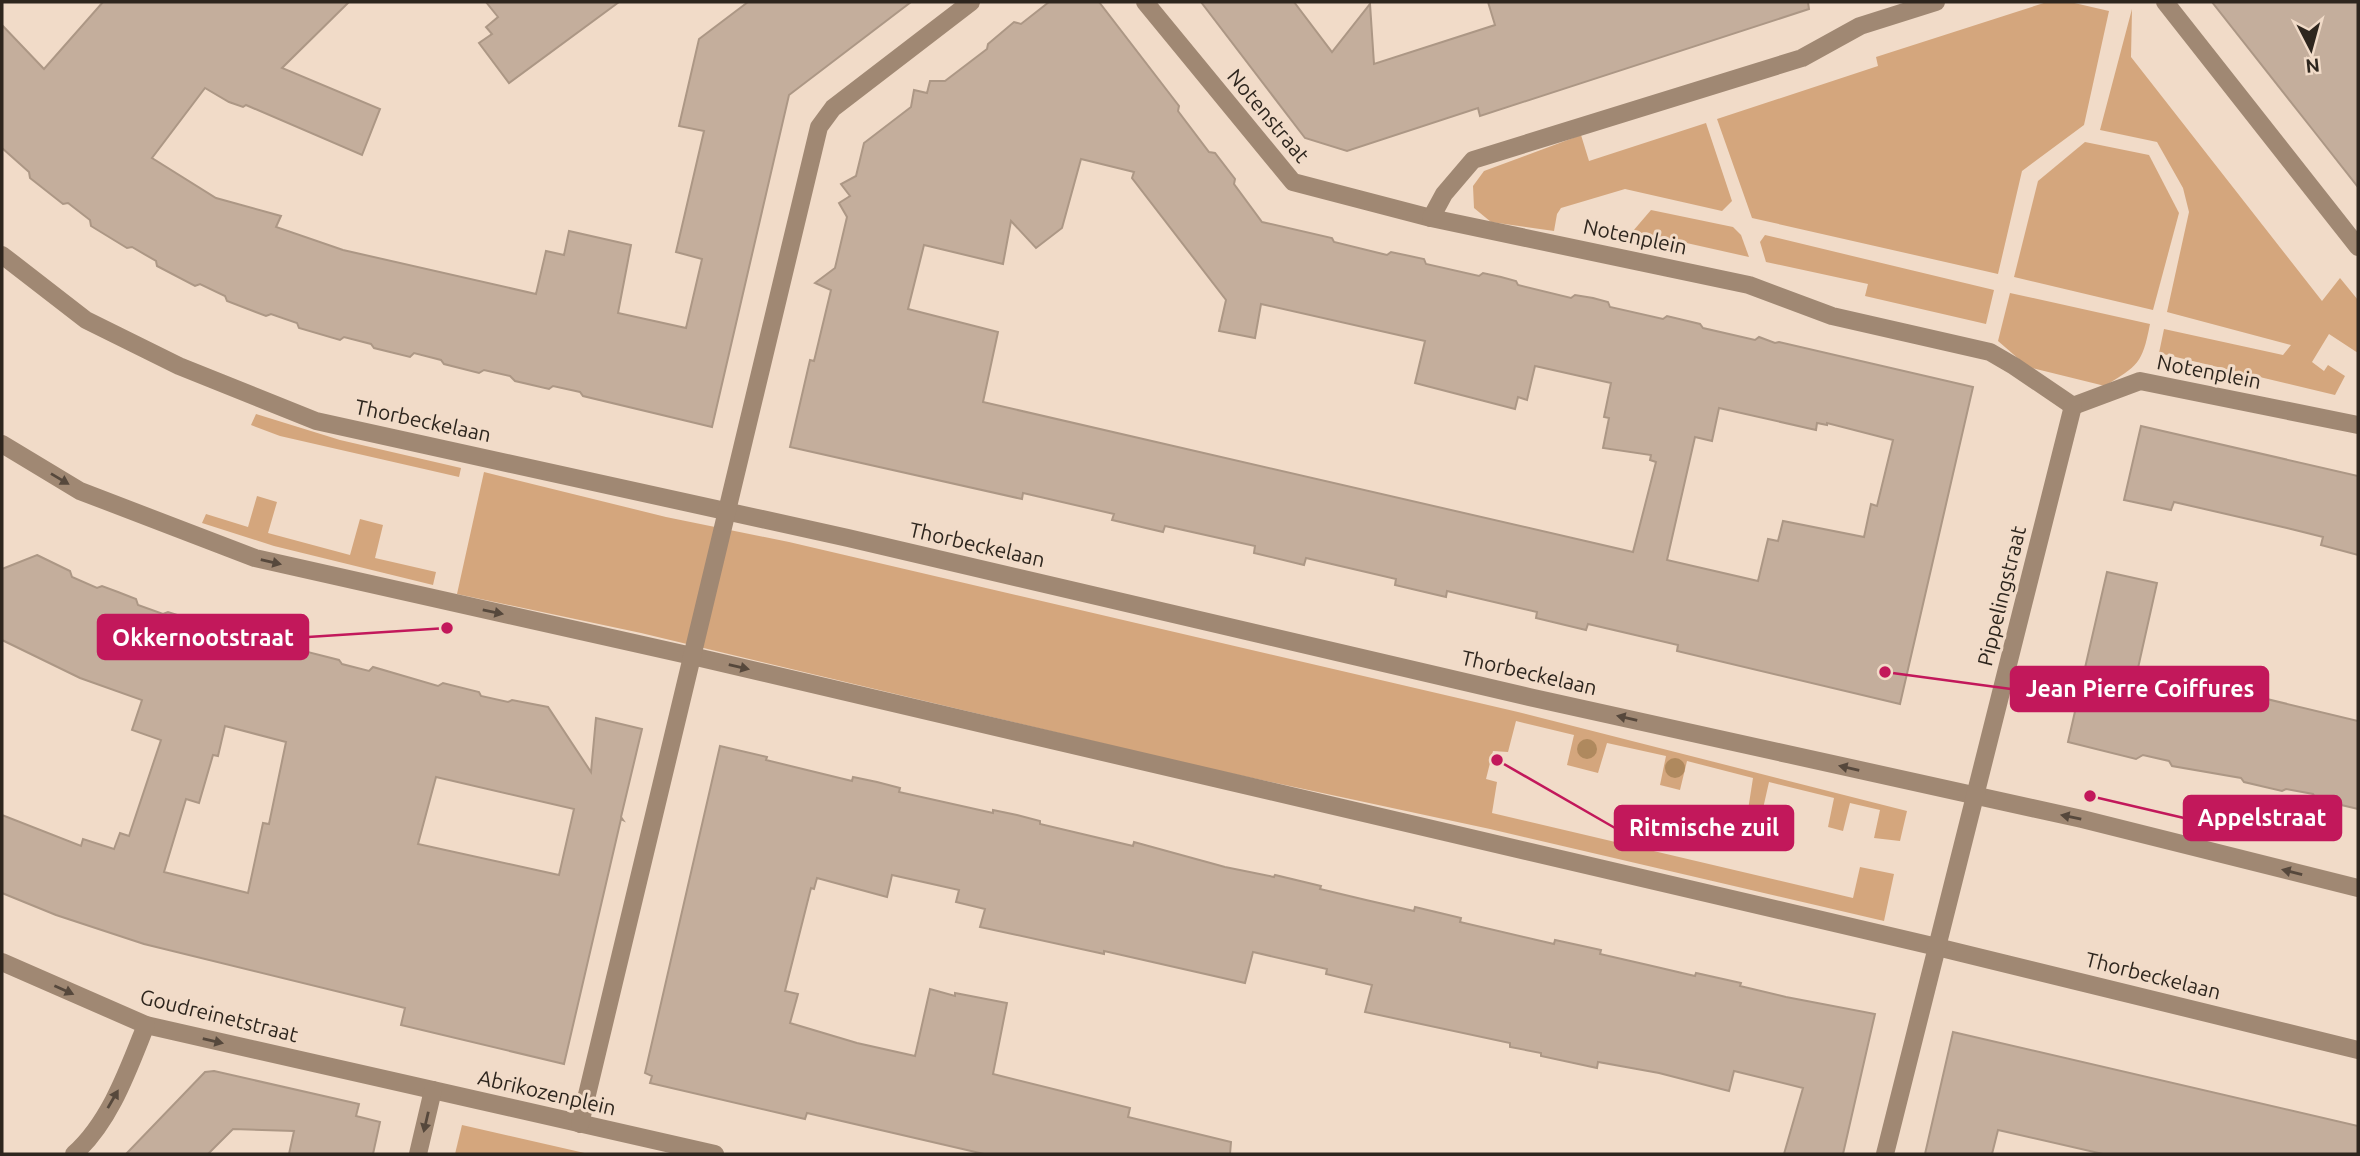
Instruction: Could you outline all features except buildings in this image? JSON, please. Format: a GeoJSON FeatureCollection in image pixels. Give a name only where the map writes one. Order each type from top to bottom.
{"type":"FeatureCollection","features":[{"type":"Feature","properties":{"kind":"street"},"geometry":{"type":"LineString","coordinates":[[580,1124],[819,127],[833,108],[971,2]]}},
{"type":"Feature","properties":{"kind":"street","name":"Notenstraat"},"geometry":{"type":"LineString","coordinates":[[1145,2],[1293,182],[1431,218]]}},
{"type":"Feature","properties":{"kind":"street"},"geometry":{"type":"LineString","coordinates":[[1431,218],[1444,194],[1472,160],[1802,58],[1860,26],[1936,2]]}},
{"type":"Feature","properties":{"kind":"street"},"geometry":{"type":"LineString","coordinates":[[2165,2],[2358,247]]}},
{"type":"Feature","properties":{"kind":"street","name":"Notenplein"},"geometry":{"type":"LineString","coordinates":[[1431,218],[1749,285],[1832,316],[1990,352],[2073,406],[2140,381],[2358,425]]}},
{"type":"Feature","properties":{"kind":"street","name":"Thorbeckelaan"},"geometry":{"type":"LineString","coordinates":[[2,256],[86,320],[179,366],[316,421],[726,511],[1529,696],[2082,819],[2358,888]]}},
{"type":"Feature","properties":{"kind":"street","name":"Pippelingstraat"},"geometry":{"type":"LineString","coordinates":[[1975,796],[2073,406]]}},
{"type":"Feature","properties":{"kind":"street","name":"Thorbeckelaan"},"geometry":{"type":"LineString","coordinates":[[2,443],[80,491],[255,558],[692,656],[1937,947],[2358,1050]]}},
{"type":"Feature","properties":{"kind":"street"},"geometry":{"type":"LineString","coordinates":[[1885,1154],[1975,796]]}},
{"type":"Feature","properties":{"kind":"street","name":"Goudreinetstraat"},"geometry":{"type":"LineString","coordinates":[[2,962],[146,1026],[433,1090]]}},
{"type":"Feature","properties":{"kind":"street"},"geometry":{"type":"LineString","coordinates":[[74,1154],[88,1141],[125,1079],[146,1026]]}},
{"type":"Feature","properties":{"kind":"street"},"geometry":{"type":"LineString","coordinates":[[418,1154],[433,1090]]}},
{"type":"Feature","properties":{"kind":"street","name":"Abrikozenplein"},"geometry":{"type":"LineString","coordinates":[[433,1090],[715,1154]]}},
{"type":"Feature","properties":{"kind":"shaded area"},"geometry":{"type":"Polygon","coordinates":[[[2047,2],[2070,2],[2109,11],[2084,125],[2022,171],[1998,274],[1752,218],[1717,119],[1878,66],[1876,57],[2047,2]]]}},
{"type":"Feature","properties":{"kind":"shaded area"},"geometry":{"type":"Polygon","coordinates":[[[2132,9],[2131,57],[2322,301],[2340,278],[2358,300],[2358,353],[2329,334],[2312,362],[2324,371],[2328,365],[2345,376],[2335,395],[2159,353],[2164,329],[2283,355],[2291,345],[2167,312],[2189,212],[2183,188],[2157,142],[2100,130],[2132,9]]]}},
{"type":"Feature","properties":{"kind":"shaded area"},"geometry":{"type":"Polygon","coordinates":[[[1706,123],[1732,201],[1722,211],[1625,189],[1561,208],[1554,231],[1491,222],[1474,208],[1473,186],[1484,171],[1581,135],[1589,161],[1706,123]]]}},
{"type":"Feature","properties":{"kind":"shaded area"},"geometry":{"type":"Polygon","coordinates":[[[2085,142],[2149,155],[2179,213],[2153,310],[2014,277],[2038,181],[2085,142]]]}},
{"type":"Feature","properties":{"kind":"shaded area"},"geometry":{"type":"Polygon","coordinates":[[[1651,210],[1733,227],[1741,235],[1749,257],[1633,231],[1651,210]]]}},
{"type":"Feature","properties":{"kind":"shaded area"},"geometry":{"type":"Polygon","coordinates":[[[1765,235],[1994,290],[1986,324],[1865,296],[1868,284],[1766,262],[1760,242],[1765,235]]]}},
{"type":"Feature","properties":{"kind":"shaded area"},"geometry":{"type":"Polygon","coordinates":[[[2010,293],[2150,324],[2141,356],[2132,368],[2105,386],[2028,367],[1998,341],[2010,293]]]}},
{"type":"Feature","properties":{"kind":"shaded area"},"geometry":{"type":"Polygon","coordinates":[[[256,414],[340,440],[461,468],[459,477],[280,436],[251,425],[256,414]]]}},
{"type":"Feature","properties":{"kind":"shaded area"},"geometry":{"type":"Polygon","coordinates":[[[484,472],[666,517],[789,542],[1518,712],[1907,811],[1900,841],[1874,838],[1880,810],[1850,803],[1843,831],[1828,827],[1834,798],[1769,782],[1762,813],[1748,810],[1753,778],[1687,761],[1680,790],[1660,785],[1666,756],[1607,743],[1598,773],[1567,765],[1574,735],[1516,721],[1508,752],[1493,751],[1486,779],[1497,782],[1492,813],[1853,898],[1860,867],[1894,874],[1884,921],[1490,829],[1197,766],[641,633],[457,594],[484,472]]]}},
{"type":"Feature","properties":{"kind":"shaded area"},"geometry":{"type":"Polygon","coordinates":[[[257,496],[277,502],[268,533],[350,555],[360,519],[383,525],[375,558],[436,572],[433,585],[274,546],[202,523],[206,514],[248,527],[257,496]]]}},
{"type":"Feature","properties":{"kind":"shaded area"},"geometry":{"type":"Polygon","coordinates":[[[462,1125],[589,1154],[455,1154],[462,1125]]]}},
{"type":"Feature","properties":{"kind":"place","name":"Okkernootstraat"},"geometry":{"type":"Point","coordinates":[447,628]}},
{"type":"Feature","properties":{"kind":"place","name":"Jean Pierre Coiffures"},"geometry":{"type":"Point","coordinates":[1885,672]}},
{"type":"Feature","properties":{"kind":"place","name":"Ritmische zuil"},"geometry":{"type":"Point","coordinates":[1497,760]}},
{"type":"Feature","properties":{"kind":"place","name":"Appelstraat"},"geometry":{"type":"Point","coordinates":[2090,796]}}]}
